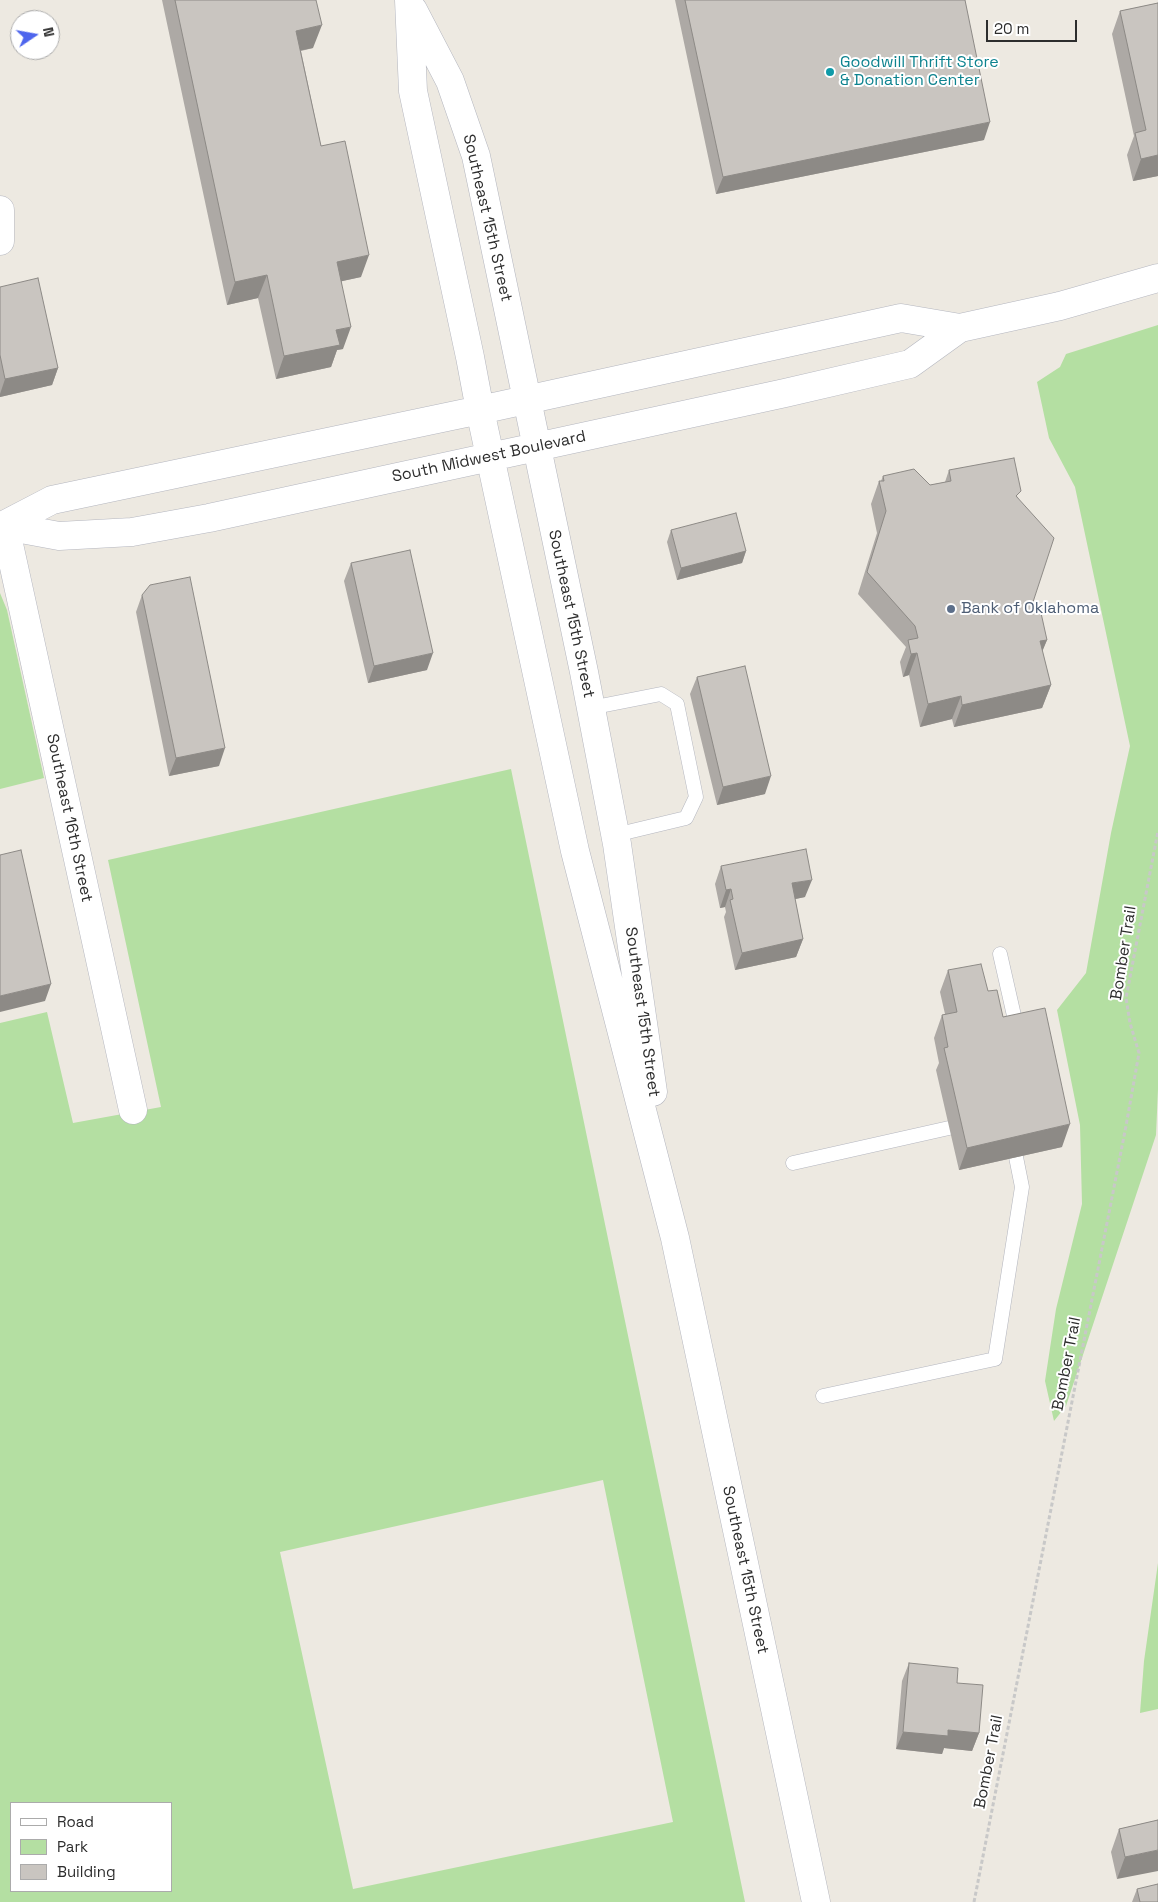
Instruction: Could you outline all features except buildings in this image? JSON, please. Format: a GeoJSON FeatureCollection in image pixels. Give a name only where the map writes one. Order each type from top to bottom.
{"type":"FeatureCollection","features":[{"type":"Feature","properties":{"kind":"main road","name":"Southeast 15th Street"},"geometry":{"type":"LineString","coordinates":[[410,2],[450,81],[476,156],[615,835],[675,1238]]}},
{"type":"Feature","properties":{"kind":"main road","name":"Southeast 15th Street"},"geometry":{"type":"LineString","coordinates":[[410,2],[413,91],[480,410],[575,850],[675,1238],[816,1902]]}},
{"type":"Feature","properties":{"kind":"main road"},"geometry":{"type":"LineString","coordinates":[[0,210],[1,241]]}},
{"type":"Feature","properties":{"kind":"main road","name":"South Midwest Boulevard"},"geometry":{"type":"LineString","coordinates":[[2,526],[52,500],[480,410],[901,318],[960,328],[1060,306],[1158,278]]}},
{"type":"Feature","properties":{"kind":"main road","name":"South Midwest Boulevard"},"geometry":{"type":"LineString","coordinates":[[2,526],[59,536],[132,532],[209,518],[491,458],[910,364],[960,328]]}},
{"type":"Feature","properties":{"kind":"main road","name":"Southeast 16th Street"},"geometry":{"type":"LineString","coordinates":[[2,526],[134,1110]]}},
{"type":"Feature","properties":{"kind":"lane"},"geometry":{"type":"LineString","coordinates":[[590,708],[661,694],[677,704],[696,797],[686,818],[615,835]]}},
{"type":"Feature","properties":{"kind":"lane"},"geometry":{"type":"LineString","coordinates":[[1000,954],[1014,1020],[1015,1035]]}},
{"type":"Feature","properties":{"kind":"lane"},"geometry":{"type":"LineString","coordinates":[[793,1163],[949,1128]]}},
{"type":"Feature","properties":{"kind":"lane"},"geometry":{"type":"LineString","coordinates":[[823,1396],[995,1359],[1022,1187],[1016,1157]]}},
{"type":"Feature","properties":{"kind":"path","name":"Bomber Trail"},"geometry":{"type":"LineString","coordinates":[[974,1902],[1139,1053],[1130,1023],[1126,998],[1158,831]]}},
{"type":"Feature","properties":{"kind":"green space"},"geometry":{"type":"Polygon","coordinates":[[[1158,325],[1158,1089],[1156,1135],[1066,1406],[1054,1421],[1045,1381],[1056,1309],[1082,1204],[1080,1125],[1057,1010],[1086,973],[1111,833],[1130,746],[1075,487],[1049,438],[1037,382],[1060,367],[1066,354],[1158,325]]]}},
{"type":"Feature","properties":{"kind":"green space"},"geometry":{"type":"Polygon","coordinates":[[[0,593],[7,610],[44,778],[0,789],[0,593]]]}},
{"type":"Feature","properties":{"kind":"green space"},"geometry":{"type":"Polygon","coordinates":[[[511,769],[745,1902],[0,1902],[0,1023],[47,1012],[73,1123],[161,1107],[108,860],[511,769]],[[603,1480],[280,1552],[353,1889],[673,1822],[603,1480]]]}},
{"type":"Feature","properties":{"kind":"green space"},"geometry":{"type":"Polygon","coordinates":[[[1158,1563],[1158,1709],[1140,1713],[1144,1661],[1158,1563]]]}},
{"type":"Feature","properties":{"kind":"place","name":"Goodwill Thrift Store & Donation Center"},"geometry":{"type":"Point","coordinates":[830,72]}},
{"type":"Feature","properties":{"kind":"place","name":"Bank of Oklahoma"},"geometry":{"type":"Point","coordinates":[951,609]}}]}
